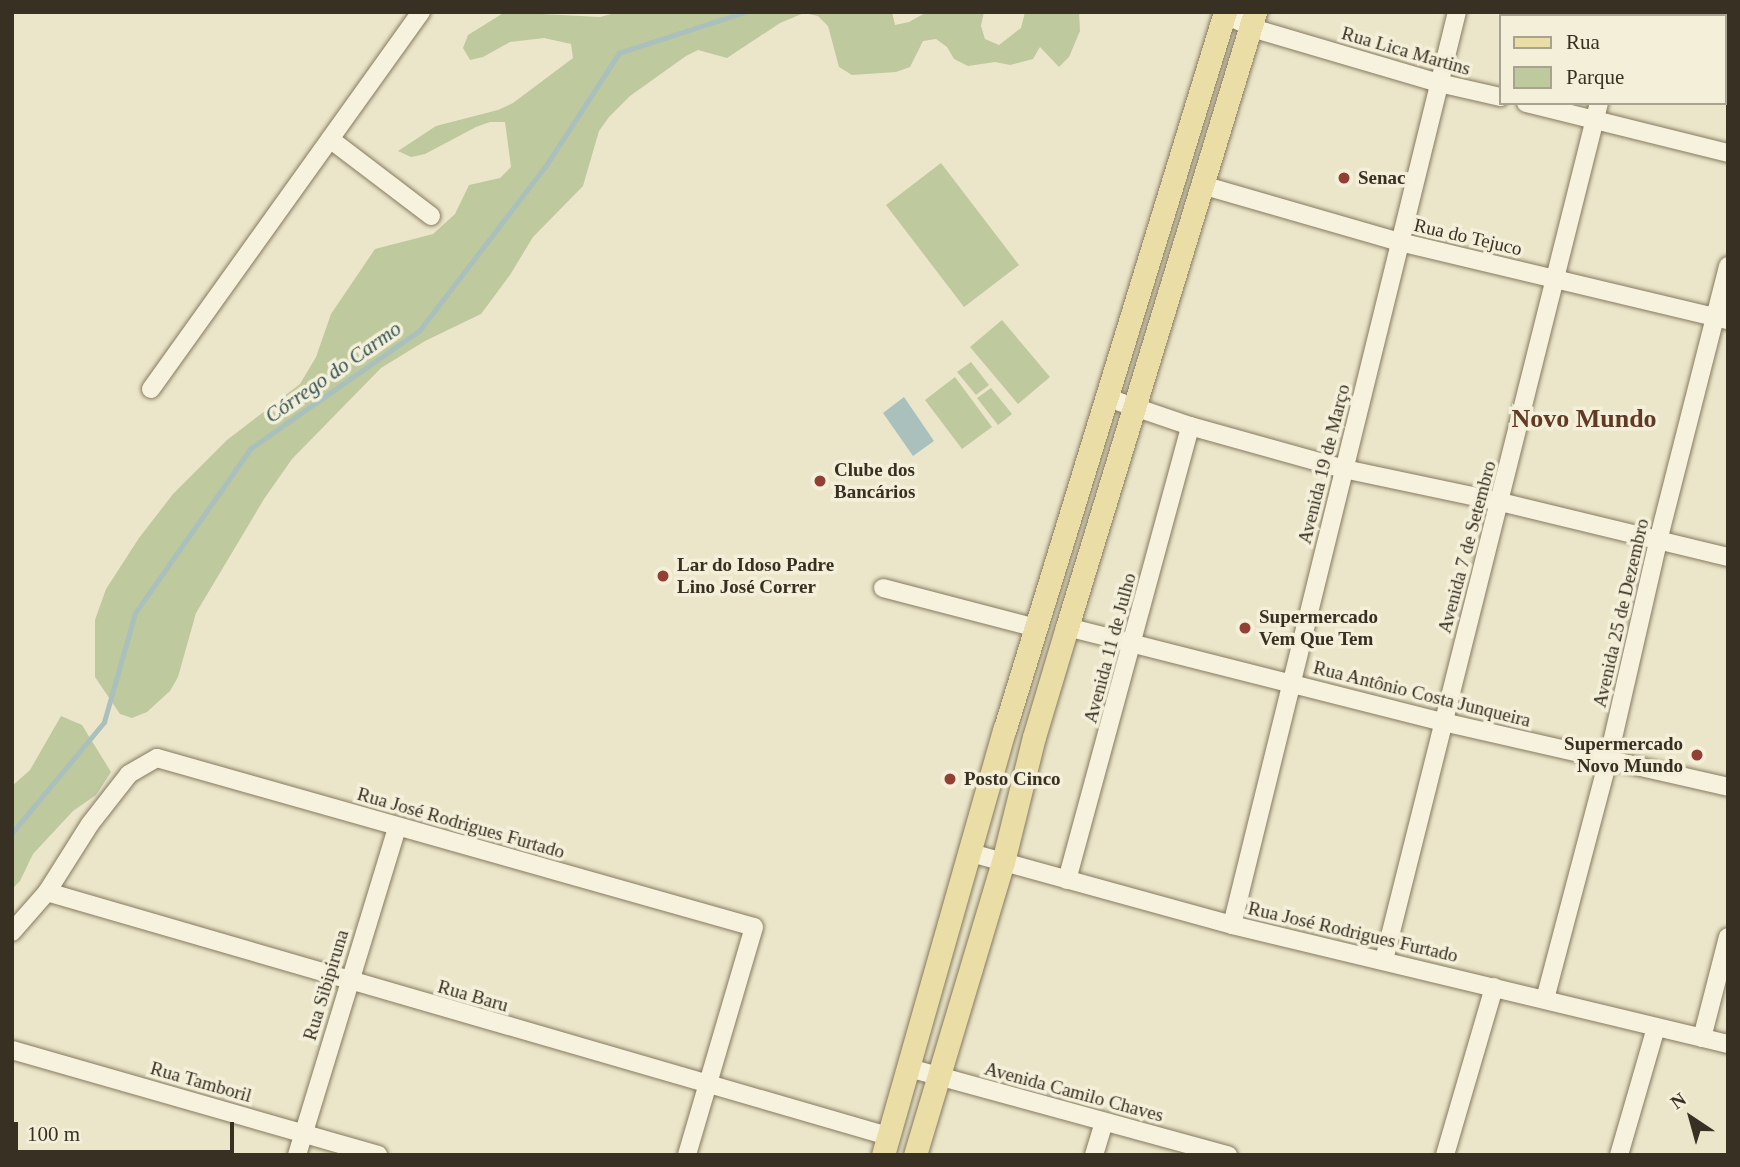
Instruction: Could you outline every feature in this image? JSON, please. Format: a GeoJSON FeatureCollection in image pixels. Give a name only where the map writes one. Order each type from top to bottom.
{"type":"FeatureCollection","features":[{"type":"Feature","properties":{"kind":"main road"},"geometry":{"type":"LineString","coordinates":[[885,1146],[1005,728],[1105,397],[1120,360],[1224,13]]}},
{"type":"Feature","properties":{"kind":"main road"},"geometry":{"type":"LineString","coordinates":[[915,1155],[1003,862],[1034,737],[1132,408],[1253,20]]}},
{"type":"Feature","properties":{"kind":"main road"},"geometry":{"type":"LineString","coordinates":[[1005,728],[1034,737]]}},
{"type":"Feature","properties":{"kind":"street"},"geometry":{"type":"LineString","coordinates":[[151,389],[421,12]]}},
{"type":"Feature","properties":{"kind":"street","name":"Avenida 19 de Março"},"geometry":{"type":"LineString","coordinates":[[1232,925],[1457,12]]}},
{"type":"Feature","properties":{"kind":"street","name":"Rua Lica Martins"},"geometry":{"type":"LineString","coordinates":[[1224,13],[1253,20],[1439,83],[1498,97]]}},
{"type":"Feature","properties":{"kind":"street"},"geometry":{"type":"LineString","coordinates":[[1544,105],[1597,111],[1728,153]]}},
{"type":"Feature","properties":{"kind":"street","name":"Avenida 7 de Setembro"},"geometry":{"type":"LineString","coordinates":[[1384,960],[1597,111]]}},
{"type":"Feature","properties":{"kind":"street"},"geometry":{"type":"LineString","coordinates":[[330,139],[432,216]]}},
{"type":"Feature","properties":{"kind":"street","name":"Rua do Tejuco"},"geometry":{"type":"LineString","coordinates":[[1202,185],[1400,242],[1722,318]]}},
{"type":"Feature","properties":{"kind":"street","name":"Avenida 25 de Dezembro"},"geometry":{"type":"LineString","coordinates":[[1545,999],[1608,760],[1658,541],[1722,318],[1728,266]]}},
{"type":"Feature","properties":{"kind":"street"},"geometry":{"type":"LineString","coordinates":[[1105,397],[1190,426],[1344,469],[1501,502],[1728,557]]}},
{"type":"Feature","properties":{"kind":"street","name":"Avenida 11 de Julho"},"geometry":{"type":"LineString","coordinates":[[1067,880],[1133,646],[1190,426]]}},
{"type":"Feature","properties":{"kind":"street"},"geometry":{"type":"LineString","coordinates":[[883,588],[1037,628]]}},
{"type":"Feature","properties":{"kind":"street","name":"Rua Antônio Costa Junqueira"},"geometry":{"type":"LineString","coordinates":[[1067,627],[1133,646],[1443,722],[1728,787]]}},
{"type":"Feature","properties":{"kind":"street","name":"Rua José Rodrigues Furtado"},"geometry":{"type":"LineString","coordinates":[[47,892],[90,824],[129,774],[157,758],[754,928],[708,1084]]}},
{"type":"Feature","properties":{"kind":"street","name":"Rua Sibipiruna"},"geometry":{"type":"LineString","coordinates":[[297,1155],[397,827]]}},
{"type":"Feature","properties":{"kind":"street","name":"Rua José Rodrigues Furtado"},"geometry":{"type":"LineString","coordinates":[[971,853],[1232,925],[1728,1044]]}},
{"type":"Feature","properties":{"kind":"street"},"geometry":{"type":"LineString","coordinates":[[12,932],[47,892]]}},
{"type":"Feature","properties":{"kind":"street","name":"Rua Baru"},"geometry":{"type":"LineString","coordinates":[[47,892],[349,982],[708,1084],[885,1146]]}},
{"type":"Feature","properties":{"kind":"street"},"geometry":{"type":"LineString","coordinates":[[1702,1038],[1728,937]]}},
{"type":"Feature","properties":{"kind":"street"},"geometry":{"type":"LineString","coordinates":[[1445,1155],[1494,987]]}},
{"type":"Feature","properties":{"kind":"street"},"geometry":{"type":"LineString","coordinates":[[1619,1155],[1656,1028]]}},
{"type":"Feature","properties":{"kind":"street","name":"Rua Tamboril"},"geometry":{"type":"LineString","coordinates":[[12,1050],[378,1155]]}},
{"type":"Feature","properties":{"kind":"street","name":"Avenida Camilo Chaves"},"geometry":{"type":"LineString","coordinates":[[909,1068],[1228,1155]]}},
{"type":"Feature","properties":{"kind":"street"},"geometry":{"type":"LineString","coordinates":[[687,1155],[708,1084]]}},
{"type":"Feature","properties":{"kind":"street"},"geometry":{"type":"LineString","coordinates":[[1094,1155],[1104,1122]]}},
{"type":"Feature","properties":{"kind":"green space"},"geometry":{"type":"Polygon","coordinates":[[[505,12],[600,17],[619,12],[892,12],[895,25],[909,22],[927,12],[984,12],[981,26],[985,39],[999,45],[1021,28],[1025,12],[1079,12],[1080,31],[1069,57],[1059,67],[1040,47],[1033,59],[1010,65],[995,62],[968,66],[954,59],[947,47],[936,39],[923,41],[910,67],[896,72],[852,75],[839,67],[828,26],[818,16],[804,13],[780,23],[727,58],[698,50],[686,56],[630,96],[609,117],[599,131],[583,186],[533,237],[510,275],[481,314],[425,341],[381,368],[292,459],[264,499],[196,613],[178,677],[170,691],[147,712],[132,718],[120,714],[95,677],[95,620],[106,589],[139,538],[173,494],[227,440],[300,384],[316,357],[331,314],[375,249],[433,234],[455,214],[469,185],[500,178],[511,167],[505,122],[490,122],[476,127],[425,154],[411,157],[398,151],[436,126],[498,110],[513,103],[573,58],[571,44],[544,38],[510,42],[483,57],[470,60],[463,48],[468,35],[505,12]]]}},
{"type":"Feature","properties":{"kind":"green space"},"geometry":{"type":"Polygon","coordinates":[[[941,163],[1019,265],[964,307],[886,205],[941,163]]]}},
{"type":"Feature","properties":{"kind":"green space"},"geometry":{"type":"Polygon","coordinates":[[[1002,320],[1050,377],[1018,404],[970,347],[1002,320]]]}},
{"type":"Feature","properties":{"kind":"green space"},"geometry":{"type":"Polygon","coordinates":[[[971,362],[989,385],[976,395],[957,372],[971,362]]]}},
{"type":"Feature","properties":{"kind":"green space"},"geometry":{"type":"Polygon","coordinates":[[[955,377],[992,427],[962,449],[925,400],[955,377]]]}},
{"type":"Feature","properties":{"kind":"green space"},"geometry":{"type":"Polygon","coordinates":[[[991,388],[1012,414],[998,425],[977,398],[991,388]]]}},
{"type":"Feature","properties":{"kind":"green space"},"geometry":{"type":"Polygon","coordinates":[[[61,716],[82,725],[111,772],[96,795],[73,811],[33,854],[20,881],[12,889],[12,786],[30,770],[61,716]]]}},
{"type":"Feature","properties":{"kind":"water"},"geometry":{"type":"Polygon","coordinates":[[[904,397],[934,441],[913,456],[883,413],[904,397]]]}},
{"type":"Feature","properties":{"kind":"waterway","name":"Córrego do Carmo"},"geometry":{"type":"LineString","coordinates":[[12,833],[104,722],[135,613],[251,448],[419,331],[545,167],[619,53],[745,12]]}},
{"type":"Feature","properties":{"kind":"place","name":"Senac"},"geometry":{"type":"Point","coordinates":[1344,178]}},
{"type":"Feature","properties":{"kind":"place","name":"Clube dos Bancários"},"geometry":{"type":"Point","coordinates":[820,481]}},
{"type":"Feature","properties":{"kind":"place","name":"Lar do Idoso Padre Lino José Correr"},"geometry":{"type":"Point","coordinates":[663,576]}},
{"type":"Feature","properties":{"kind":"place","name":"Supermercado Vem Que Tem"},"geometry":{"type":"Point","coordinates":[1245,628]}},
{"type":"Feature","properties":{"kind":"place","name":"Supermercado Novo Mundo"},"geometry":{"type":"Point","coordinates":[1697,755]}},
{"type":"Feature","properties":{"kind":"place","name":"Posto Cinco"},"geometry":{"type":"Point","coordinates":[950,779]}},
{"type":"Feature","properties":{"kind":"district","name":"Novo Mundo"},"geometry":{"type":"Point","coordinates":[1584,419]}}]}
